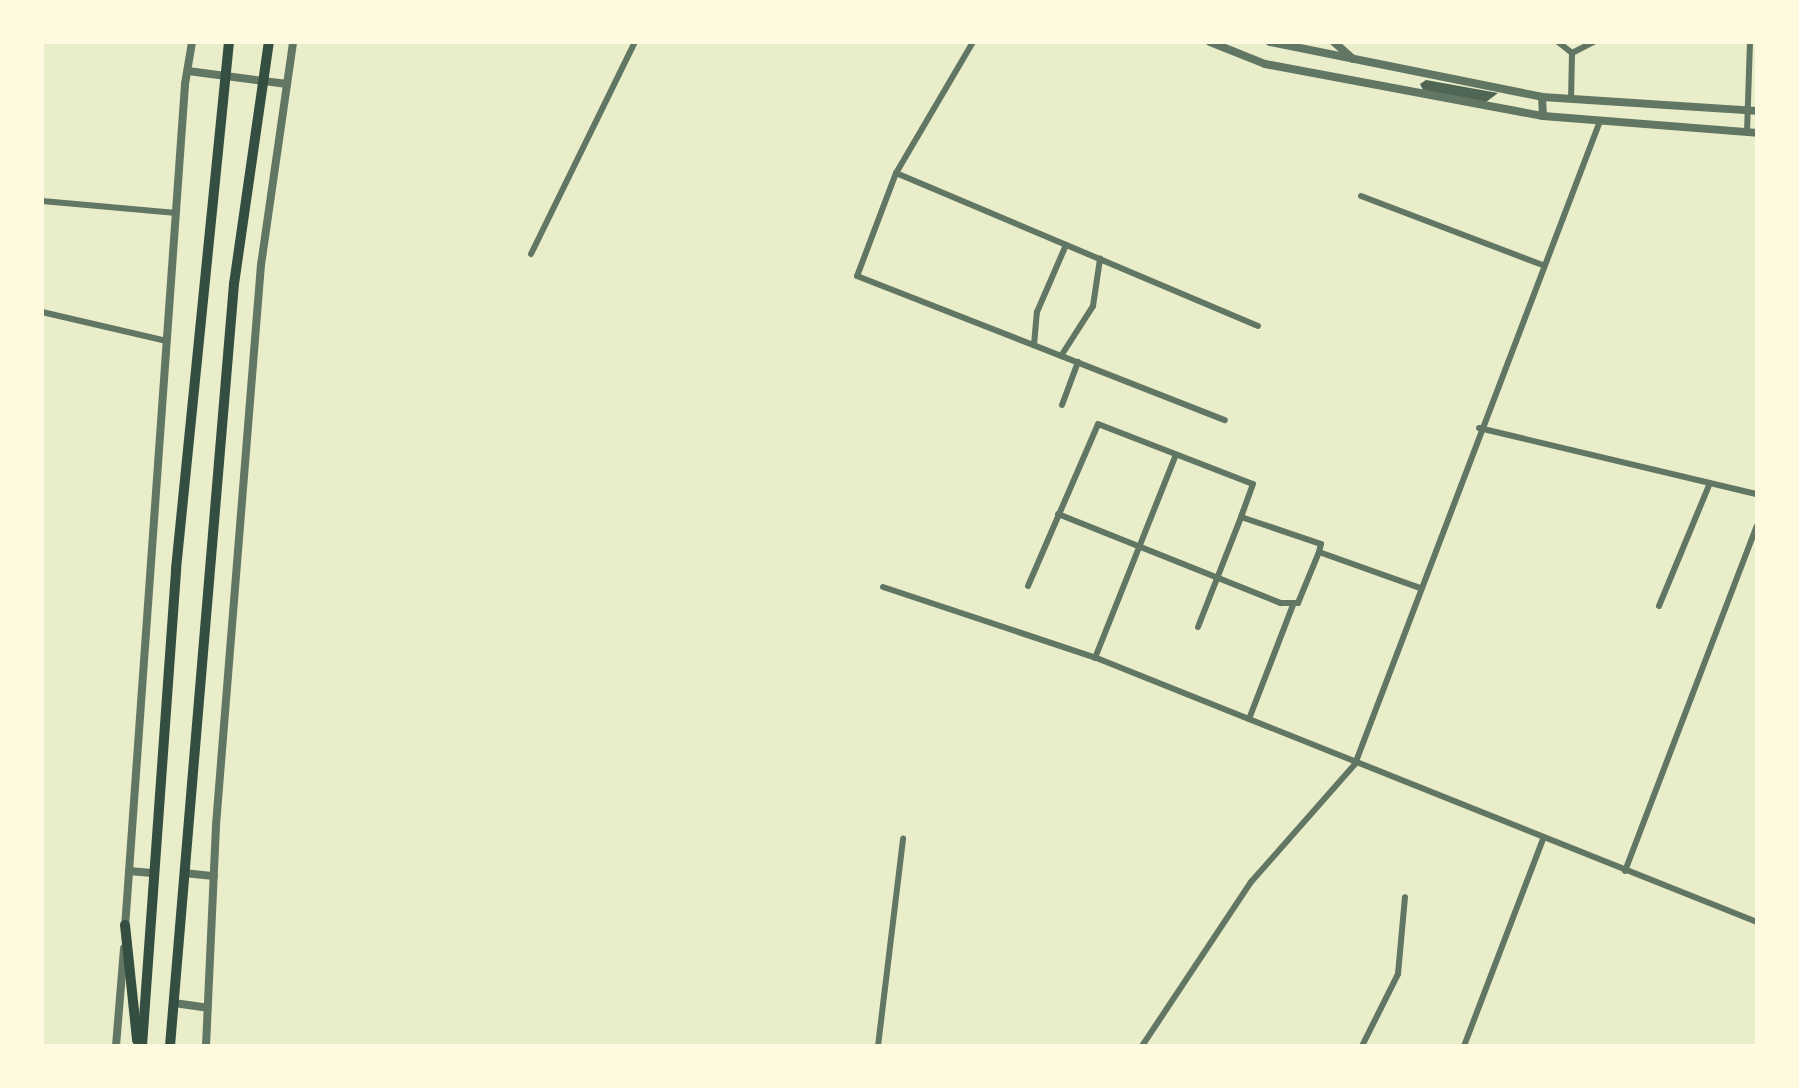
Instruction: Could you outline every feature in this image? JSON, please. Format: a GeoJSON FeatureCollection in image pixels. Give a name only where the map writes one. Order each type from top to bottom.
{"type":"FeatureCollection","features":[{"type":"Feature","properties":{"kind":"highway"},"geometry":{"type":"LineString","coordinates":[[139,1046],[201,283],[229,42]]}},
{"type":"Feature","properties":{"kind":"highway"},"geometry":{"type":"LineString","coordinates":[[170,1046],[234,285],[269,42]]}},
{"type":"Feature","properties":{"kind":"highway"},"geometry":{"type":"LineString","coordinates":[[125,925],[139,1046]]}},
{"type":"Feature","properties":{"kind":"street"},"geometry":{"type":"LineString","coordinates":[[116,1046],[176,212],[192,42]]}},
{"type":"Feature","properties":{"kind":"street"},"geometry":{"type":"LineString","coordinates":[[206,1046],[214,876],[261,265],[293,42]]}},
{"type":"Feature","properties":{"kind":"street"},"geometry":{"type":"LineString","coordinates":[[531,254],[635,42]]}},
{"type":"Feature","properties":{"kind":"street"},"geometry":{"type":"LineString","coordinates":[[973,42],[896,173],[857,276],[1226,419]]}},
{"type":"Feature","properties":{"kind":"street"},"geometry":{"type":"LineString","coordinates":[[1210,42],[1265,64],[1543,116],[1757,133]]}},
{"type":"Feature","properties":{"kind":"street"},"geometry":{"type":"LineString","coordinates":[[1270,42],[1542,97],[1752,111]]}},
{"type":"Feature","properties":{"kind":"street"},"geometry":{"type":"LineString","coordinates":[[1334,42],[1355,61]]}},
{"type":"Feature","properties":{"kind":"street"},"geometry":{"type":"LineString","coordinates":[[1558,42],[1572,54]]}},
{"type":"Feature","properties":{"kind":"street"},"geometry":{"type":"LineString","coordinates":[[1572,54],[1594,42]]}},
{"type":"Feature","properties":{"kind":"street"},"geometry":{"type":"LineString","coordinates":[[1747,132],[1752,111],[1750,42]]}},
{"type":"Feature","properties":{"kind":"street"},"geometry":{"type":"LineString","coordinates":[[1571,99],[1572,54]]}},
{"type":"Feature","properties":{"kind":"street"},"geometry":{"type":"LineString","coordinates":[[188,71],[287,84]]}},
{"type":"Feature","properties":{"kind":"street"},"geometry":{"type":"LineString","coordinates":[[1542,97],[1543,116]]}},
{"type":"Feature","properties":{"kind":"street"},"geometry":{"type":"LineString","coordinates":[[1142,1046],[1251,882],[1355,764],[1479,428],[1600,121]]}},
{"type":"Feature","properties":{"kind":"street"},"geometry":{"type":"LineString","coordinates":[[896,173],[1258,326]]}},
{"type":"Feature","properties":{"kind":"street"},"geometry":{"type":"LineString","coordinates":[[1361,196],[1543,265]]}},
{"type":"Feature","properties":{"kind":"street"},"geometry":{"type":"LineString","coordinates":[[42,201],[176,212]]}},
{"type":"Feature","properties":{"kind":"street"},"geometry":{"type":"LineString","coordinates":[[1034,345],[1037,312],[1066,245]]}},
{"type":"Feature","properties":{"kind":"street"},"geometry":{"type":"LineString","coordinates":[[1061,356],[1093,306],[1100,259]]}},
{"type":"Feature","properties":{"kind":"street"},"geometry":{"type":"LineString","coordinates":[[42,312],[167,341]]}},
{"type":"Feature","properties":{"kind":"street"},"geometry":{"type":"LineString","coordinates":[[1062,405],[1078,362]]}},
{"type":"Feature","properties":{"kind":"street"},"geometry":{"type":"LineString","coordinates":[[1028,586],[1098,424],[1253,484],[1198,627]]}},
{"type":"Feature","properties":{"kind":"street"},"geometry":{"type":"LineString","coordinates":[[1479,428],[1757,494]]}},
{"type":"Feature","properties":{"kind":"street"},"geometry":{"type":"LineString","coordinates":[[1095,658],[1176,454]]}},
{"type":"Feature","properties":{"kind":"street"},"geometry":{"type":"LineString","coordinates":[[1659,606],[1710,483]]}},
{"type":"Feature","properties":{"kind":"street"},"geometry":{"type":"LineString","coordinates":[[1058,514],[1293,605]]}},
{"type":"Feature","properties":{"kind":"street"},"geometry":{"type":"LineString","coordinates":[[1241,517],[1321,544],[1301,598],[1293,605],[1249,719]]}},
{"type":"Feature","properties":{"kind":"street"},"geometry":{"type":"LineString","coordinates":[[1625,871],[1757,526]]}},
{"type":"Feature","properties":{"kind":"street"},"geometry":{"type":"LineString","coordinates":[[1319,552],[1420,587]]}},
{"type":"Feature","properties":{"kind":"street"},"geometry":{"type":"LineString","coordinates":[[883,587],[1095,658],[1543,839],[1757,922]]}},
{"type":"Feature","properties":{"kind":"street"},"geometry":{"type":"LineString","coordinates":[[878,1046],[903,838]]}},
{"type":"Feature","properties":{"kind":"street"},"geometry":{"type":"LineString","coordinates":[[1464,1046],[1543,839]]}},
{"type":"Feature","properties":{"kind":"street"},"geometry":{"type":"LineString","coordinates":[[129,871],[152,873]]}},
{"type":"Feature","properties":{"kind":"street"},"geometry":{"type":"LineString","coordinates":[[184,873],[214,876]]}},
{"type":"Feature","properties":{"kind":"street"},"geometry":{"type":"LineString","coordinates":[[1362,1046],[1398,974],[1405,897]]}},
{"type":"Feature","properties":{"kind":"street"},"geometry":{"type":"LineString","coordinates":[[173,1003],[208,1008]]}},
{"type":"Feature","properties":{"kind":"building"},"geometry":{"type":"Polygon","coordinates":[[[1426,80],[1498,93],[1486,102],[1423,90],[1420,84],[1426,80]]]}}]}
